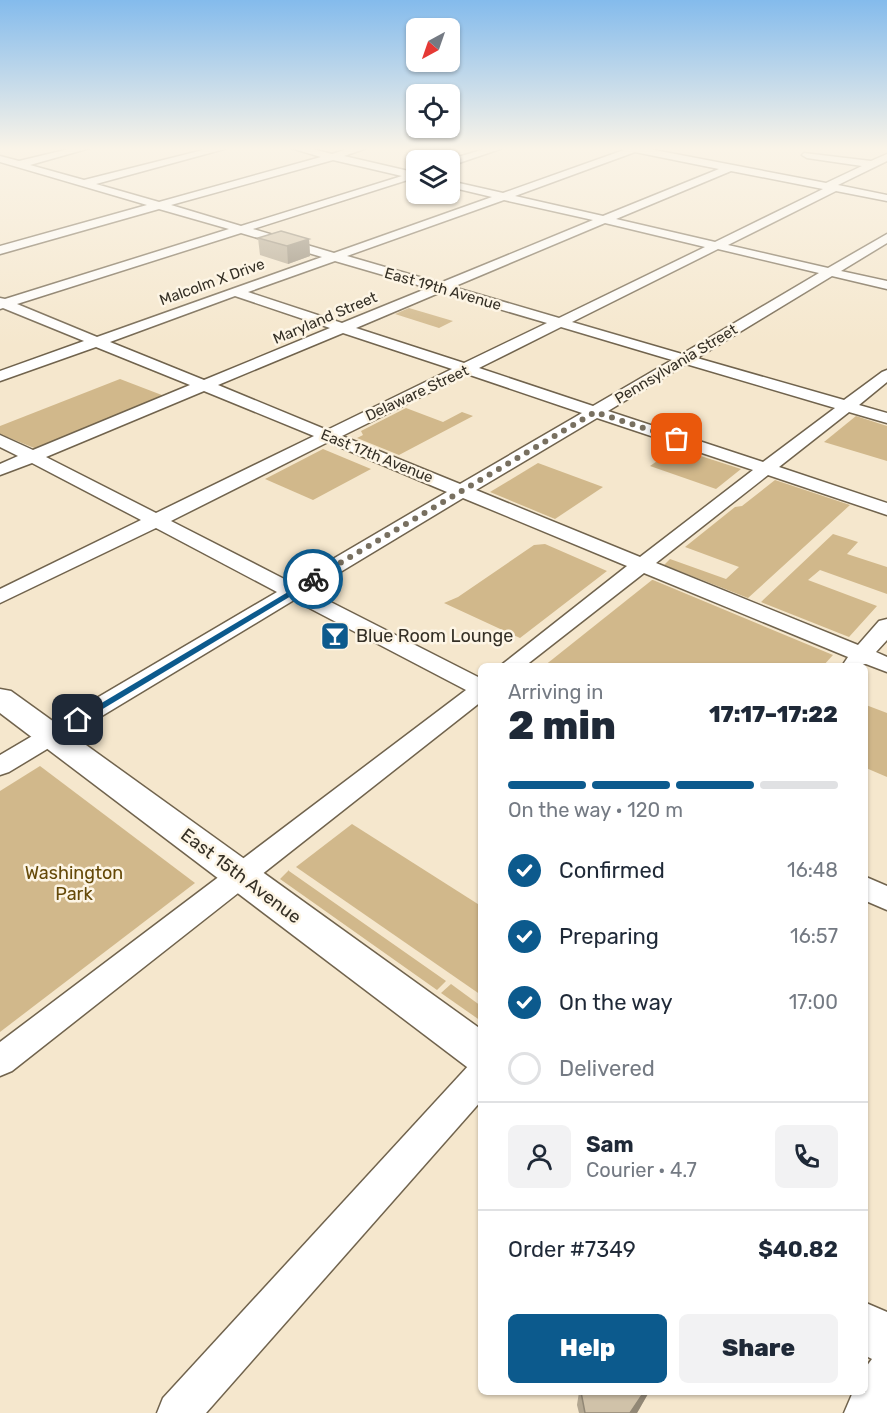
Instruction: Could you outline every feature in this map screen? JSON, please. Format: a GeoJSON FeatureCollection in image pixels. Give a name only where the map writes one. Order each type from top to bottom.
{"type":"FeatureCollection","features":[{"type":"Feature","properties":{"kind":"main road","name":"East 15th Avenue"},"geometry":{"type":"LineString","coordinates":[[0,698],[478,1051]]}},
{"type":"Feature","properties":{"kind":"main road"},"geometry":{"type":"LineString","coordinates":[[868,1329],[887,1340]]}},
{"type":"Feature","properties":{"kind":"main road"},"geometry":{"type":"LineString","coordinates":[[871,1413],[887,1379]]}},
{"type":"Feature","properties":{"kind":"street"},"geometry":{"type":"LineString","coordinates":[[0,250],[130,214]]}},
{"type":"Feature","properties":{"kind":"street","name":"East 19th Avenue"},"geometry":{"type":"LineString","coordinates":[[187,214],[887,418]]}},
{"type":"Feature","properties":{"kind":"street"},"geometry":{"type":"LineString","coordinates":[[1,304],[289,214]]}},
{"type":"Feature","properties":{"kind":"street","name":"Malcolm X Drive"},"geometry":{"type":"LineString","coordinates":[[0,376],[454,214]]}},
{"type":"Feature","properties":{"kind":"street"},"geometry":{"type":"LineString","coordinates":[[579,214],[887,285]]}},
{"type":"Feature","properties":{"kind":"street","name":"Maryland Street"},"geometry":{"type":"LineString","coordinates":[[0,470],[619,214]]}},
{"type":"Feature","properties":{"kind":"street","name":"Delaware Street"},"geometry":{"type":"LineString","coordinates":[[0,597],[562,323],[780,214]]}},
{"type":"Feature","properties":{"kind":"street","name":"Pennsylvania Street"},"geometry":{"type":"LineString","coordinates":[[0,766],[887,238]]}},
{"type":"Feature","properties":{"kind":"street"},"geometry":{"type":"LineString","coordinates":[[235,292],[887,509]]}},
{"type":"Feature","properties":{"kind":"street","name":"East 17th Avenue"},"geometry":{"type":"LineString","coordinates":[[1,304],[642,565],[856,660],[887,665]]}},
{"type":"Feature","properties":{"kind":"street"},"geometry":{"type":"LineString","coordinates":[[515,663],[887,375]]}},
{"type":"Feature","properties":{"kind":"street"},"geometry":{"type":"LineString","coordinates":[[0,440],[478,687]]}},
{"type":"Feature","properties":{"kind":"street"},"geometry":{"type":"LineString","coordinates":[[856,660],[887,626]]}},
{"type":"Feature","properties":{"kind":"street"},"geometry":{"type":"LineString","coordinates":[[0,1062],[478,691]]}},
{"type":"Feature","properties":{"kind":"street"},"geometry":{"type":"LineString","coordinates":[[868,889],[887,899]]}},
{"type":"Feature","properties":{"kind":"street"},"geometry":{"type":"LineString","coordinates":[[178,1413],[478,1080]]}},
{"type":"Feature","properties":{"kind":"green space"},"geometry":{"type":"Polygon","coordinates":[[[409,308],[453,321],[439,328],[395,314],[409,308]]]}},
{"type":"Feature","properties":{"kind":"green space"},"geometry":{"type":"Polygon","coordinates":[[[120,379],[167,397],[39,450],[0,434],[0,426],[120,379]]]}},
{"type":"Feature","properties":{"kind":"green space"},"geometry":{"type":"Polygon","coordinates":[[[406,408],[443,422],[462,412],[473,416],[399,455],[357,438],[363,435],[361,431],[406,408]]]}},
{"type":"Feature","properties":{"kind":"green space"},"geometry":{"type":"Polygon","coordinates":[[[856,416],[887,426],[887,461],[824,442],[856,416]]]}},
{"type":"Feature","properties":{"kind":"green space"},"geometry":{"type":"Polygon","coordinates":[[[676,448],[741,469],[716,489],[650,466],[676,448]]]}},
{"type":"Feature","properties":{"kind":"green space"},"geometry":{"type":"Polygon","coordinates":[[[323,449],[371,469],[313,500],[265,479],[323,449]]]}},
{"type":"Feature","properties":{"kind":"green space"},"geometry":{"type":"Polygon","coordinates":[[[538,463],[603,487],[555,519],[490,492],[538,463]]]}},
{"type":"Feature","properties":{"kind":"green space"},"geometry":{"type":"Polygon","coordinates":[[[775,480],[850,505],[748,598],[664,565],[670,559],[726,579],[739,567],[685,547],[735,507],[742,506],[775,480]]]}},
{"type":"Feature","properties":{"kind":"green space"},"geometry":{"type":"Polygon","coordinates":[[[833,534],[858,542],[847,554],[887,567],[887,594],[820,570],[808,580],[877,606],[849,637],[761,602],[833,534]]]}},
{"type":"Feature","properties":{"kind":"green space"},"geometry":{"type":"Polygon","coordinates":[[[545,544],[607,571],[520,638],[444,603],[458,597],[534,545],[545,544]]]}},
{"type":"Feature","properties":{"kind":"green space"},"geometry":{"type":"Polygon","coordinates":[[[652,580],[833,655],[826,663],[548,663],[652,580]]]}},
{"type":"Feature","properties":{"kind":"green space"},"geometry":{"type":"Polygon","coordinates":[[[868,706],[887,713],[887,777],[868,769],[868,706]]]}},
{"type":"Feature","properties":{"kind":"green space","name":"Washington Park"},"geometry":{"type":"Polygon","coordinates":[[[40,766],[195,883],[0,1032],[0,791],[40,766]]]}},
{"type":"Feature","properties":{"kind":"green space"},"geometry":{"type":"Polygon","coordinates":[[[352,824],[478,904],[478,993],[296,867],[352,824]]]}},
{"type":"Feature","properties":{"kind":"green space"},"geometry":{"type":"Polygon","coordinates":[[[289,870],[446,981],[437,990],[280,879],[289,870]]]}},
{"type":"Feature","properties":{"kind":"green space"},"geometry":{"type":"Polygon","coordinates":[[[451,984],[478,1004],[478,1019],[441,993],[451,984]]]}},
{"type":"Feature","properties":{"kind":"building"},"geometry":{"type":"Polygon","coordinates":[[[281,231],[309,239],[287,246],[258,238],[281,231]]]}},
{"type":"Feature","properties":{"kind":"building"},"geometry":{"type":"Polygon","coordinates":[[[582,1395],[642,1395],[630,1413],[585,1413],[582,1395]]]}},
{"type":"Feature","properties":{"kind":"way so far"},"geometry":{"type":"LineString","coordinates":[[313,579],[595,412],[677,439]]}},
{"type":"Feature","properties":{"kind":"place","name":"Blue Room Lounge"},"geometry":{"type":"Point","coordinates":[335,636]}},
{"type":"Feature","properties":{"kind":"route"},"geometry":{"type":"LineString","coordinates":[[78,720],[313,579]]}}]}
